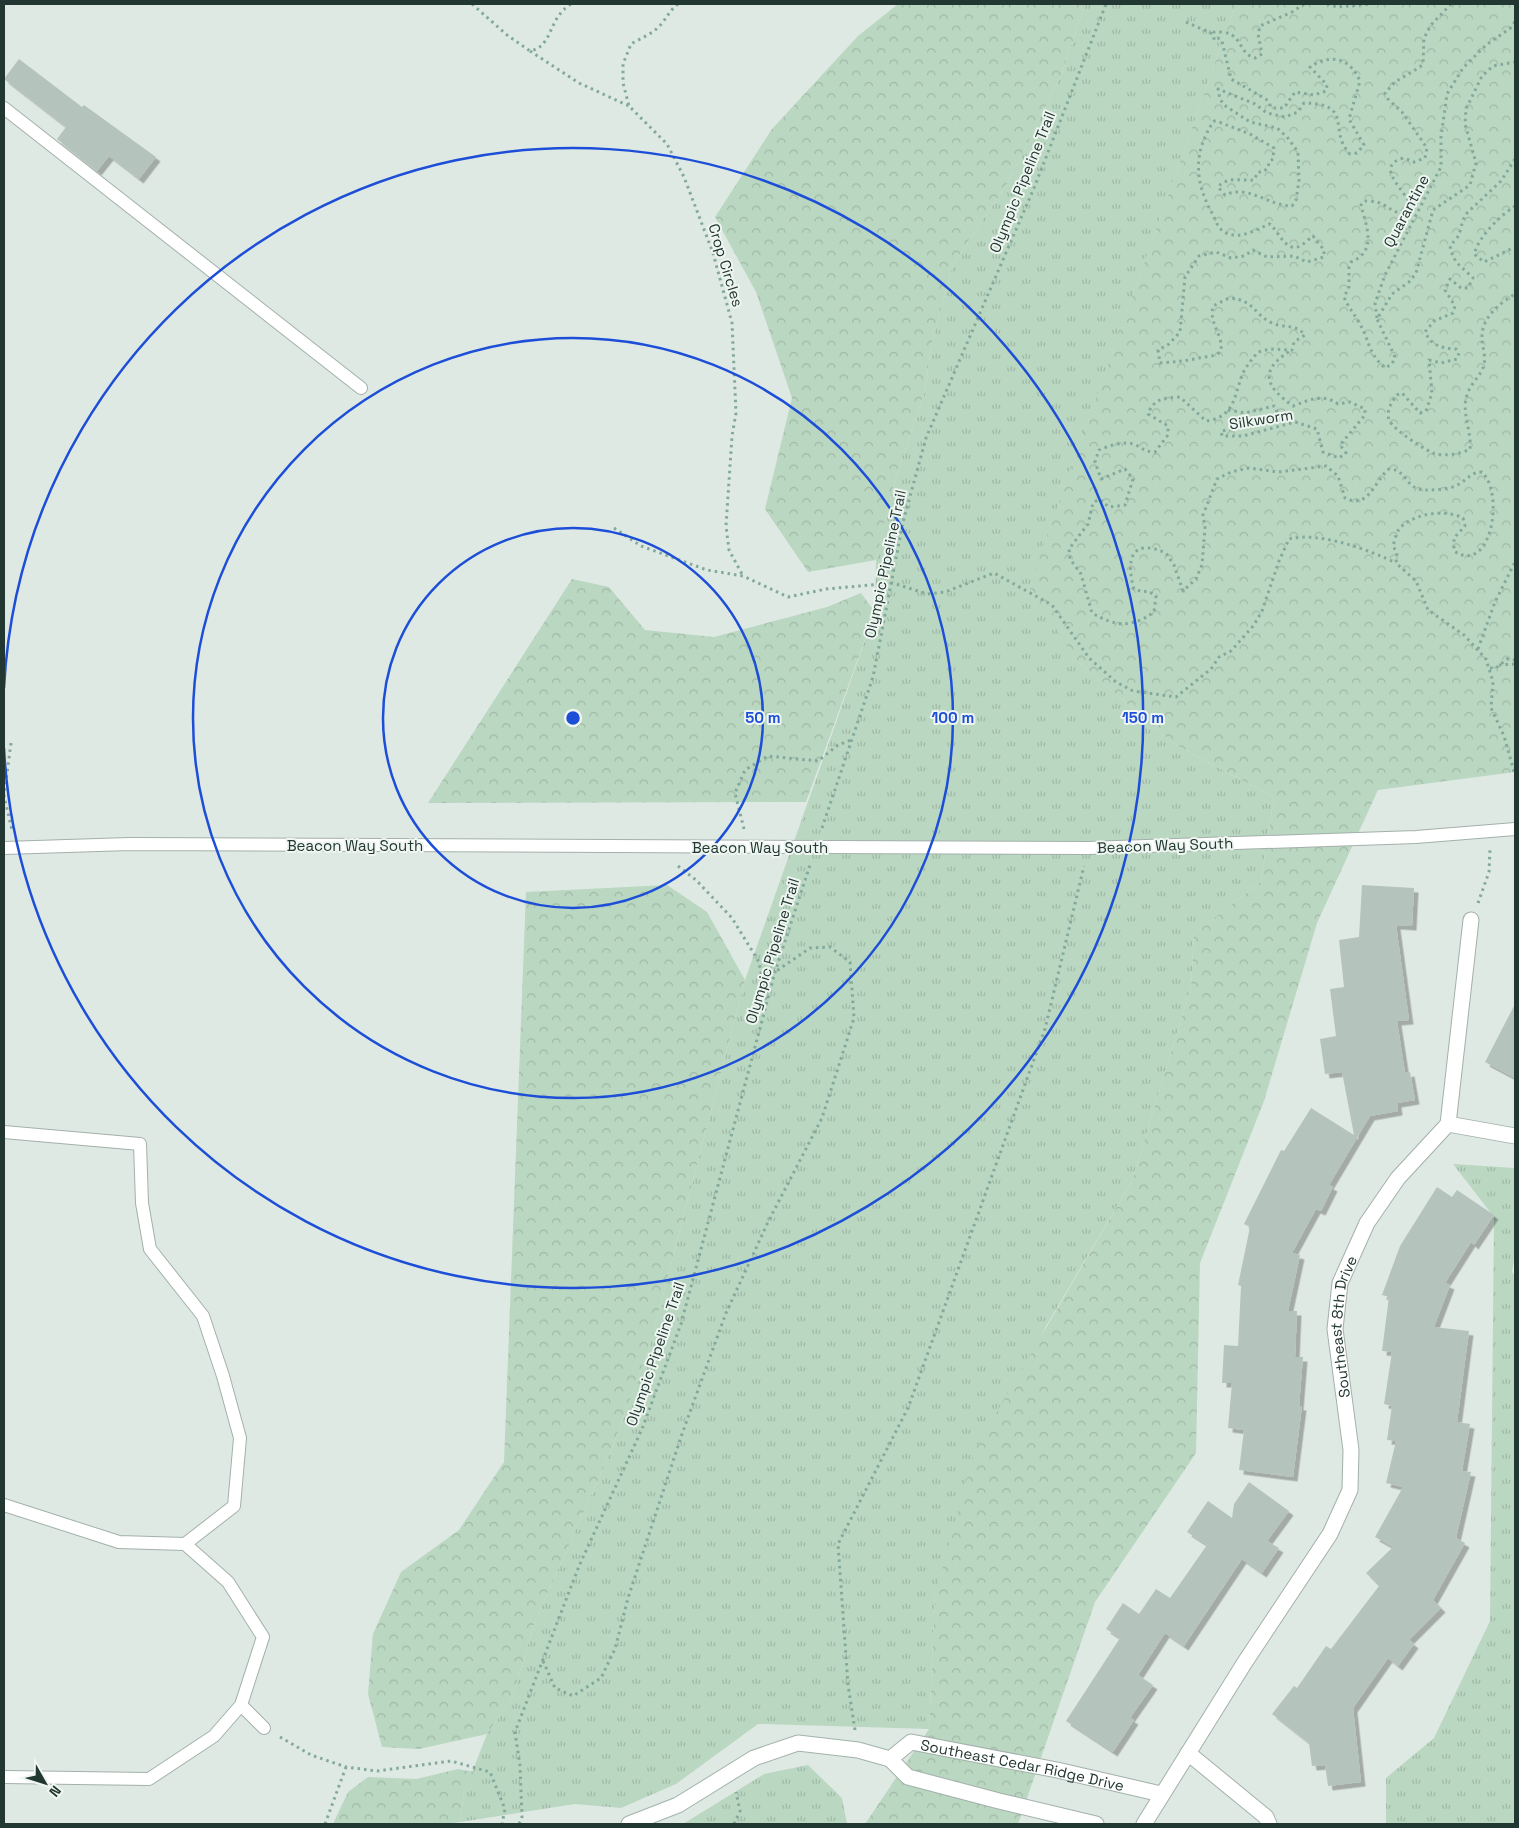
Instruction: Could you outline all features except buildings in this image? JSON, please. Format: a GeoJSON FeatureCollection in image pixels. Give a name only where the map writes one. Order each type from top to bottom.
{"type":"FeatureCollection","features":[{"type":"Feature","properties":{"kind":"street"},"geometry":{"type":"LineString","coordinates":[[1472,920],[1448,1124],[1515,1136]]}},
{"type":"Feature","properties":{"kind":"street","name":"Southeast 8th Drive"},"geometry":{"type":"LineString","coordinates":[[1144,1824],[1161,1794],[1330,1534],[1350,1490],[1351,1450],[1334,1330],[1340,1283],[1368,1223],[1398,1178],[1448,1124]]}},
{"type":"Feature","properties":{"kind":"street","name":"Southeast Cedar Ridge Drive"},"geometry":{"type":"LineString","coordinates":[[890,1759],[911,1742],[1057,1770],[1161,1794]]}},
{"type":"Feature","properties":{"kind":"street"},"geometry":{"type":"LineString","coordinates":[[629,1824],[678,1805],[754,1758],[798,1743],[858,1750],[890,1759],[908,1777],[998,1802],[1096,1824]]}},
{"type":"Feature","properties":{"kind":"street"},"geometry":{"type":"LineString","coordinates":[[1188,1753],[1266,1817],[1270,1824]]}},
{"type":"Feature","properties":{"kind":"lane"},"geometry":{"type":"LineString","coordinates":[[4,108],[361,388]]}},
{"type":"Feature","properties":{"kind":"lane","name":"Beacon Way South"},"geometry":{"type":"LineString","coordinates":[[10,848],[130,844],[1088,848],[1416,837],[1515,829]]}},
{"type":"Feature","properties":{"kind":"lane"},"geometry":{"type":"LineString","coordinates":[[4,1132],[140,1144],[142,1202],[150,1249],[203,1316],[223,1376],[240,1438],[234,1506],[185,1544],[119,1542],[4,1505]]}},
{"type":"Feature","properties":{"kind":"lane"},"geometry":{"type":"LineString","coordinates":[[4,1777],[149,1780],[214,1736],[241,1705],[263,1637],[228,1582],[185,1544]]}},
{"type":"Feature","properties":{"kind":"lane"},"geometry":{"type":"LineString","coordinates":[[241,1705],[264,1728]]}},
{"type":"Feature","properties":{"kind":"path"},"geometry":{"type":"LineString","coordinates":[[472,4],[507,35],[579,83],[629,106]]}},
{"type":"Feature","properties":{"kind":"path"},"geometry":{"type":"LineString","coordinates":[[530,51],[540,49],[547,40],[550,28],[561,10],[571,4]]}},
{"type":"Feature","properties":{"kind":"path"},"geometry":{"type":"LineString","coordinates":[[629,106],[623,83],[623,64],[631,44],[647,36],[662,24],[666,15],[678,4]]}},
{"type":"Feature","properties":{"kind":"path","name":"Olympic Pipeline Trail"},"geometry":{"type":"LineString","coordinates":[[519,1824],[522,1817],[520,1766],[515,1732],[579,1566],[642,1429],[681,1324],[775,972],[872,677],[893,583],[903,522],[926,438],[1034,188],[1106,4]]}},
{"type":"Feature","properties":{"kind":"path"},"geometry":{"type":"LineString","coordinates":[[1186,22],[1212,34],[1221,31],[1236,37],[1246,53],[1254,58],[1262,54],[1258,34],[1260,26],[1292,12],[1304,4]]}},
{"type":"Feature","properties":{"kind":"path"},"geometry":{"type":"LineString","coordinates":[[1327,4],[1337,7],[1371,4]]}},
{"type":"Feature","properties":{"kind":"path"},"geometry":{"type":"LineString","coordinates":[[1451,4],[1432,25],[1424,38],[1424,63],[1395,82],[1385,93],[1388,99],[1402,112],[1427,148],[1425,158],[1414,162],[1404,158],[1392,164],[1393,179],[1408,200],[1401,212],[1396,212],[1377,202],[1365,201],[1361,206],[1370,236],[1369,242],[1365,250],[1356,260],[1351,262],[1349,267],[1349,287],[1344,298],[1360,322],[1372,353],[1385,368],[1392,364],[1395,357],[1377,319],[1392,294],[1409,282],[1416,273],[1433,210],[1470,185],[1476,163],[1465,124],[1466,109],[1482,76],[1493,66],[1515,62]]}},
{"type":"Feature","properties":{"kind":"path","name":"Quarantine"},"geometry":{"type":"LineString","coordinates":[[1377,319],[1376,303],[1384,275],[1441,167],[1441,137],[1447,94],[1463,68],[1486,45],[1512,27],[1515,21]]}},
{"type":"Feature","properties":{"kind":"path","name":"Silkworm"},"geometry":{"type":"LineString","coordinates":[[1212,34],[1214,40],[1218,38],[1222,41],[1231,79],[1266,99],[1272,108],[1284,108],[1295,92],[1314,95],[1326,91],[1327,86],[1310,67],[1322,58],[1335,58],[1355,70],[1360,81],[1349,119],[1364,145],[1357,153],[1350,154],[1341,142],[1340,130],[1332,110],[1322,104],[1304,103],[1298,112],[1285,117],[1267,113],[1255,104],[1218,89],[1218,94],[1224,105],[1250,122],[1277,128],[1287,137],[1298,152],[1299,181],[1296,200],[1292,206],[1280,206],[1245,192],[1237,191],[1225,195],[1218,187],[1222,182],[1254,180],[1258,172],[1263,172],[1268,168],[1269,162],[1273,160],[1274,148],[1250,134],[1214,121],[1201,147],[1198,163],[1201,191],[1218,226],[1226,233],[1241,235],[1270,224],[1287,245],[1294,248],[1302,246],[1313,236],[1324,250],[1324,257],[1308,262],[1294,256],[1267,257],[1253,250],[1244,256],[1231,258],[1216,252],[1199,256],[1185,277],[1183,323],[1180,332],[1169,344],[1158,350],[1158,360],[1160,363],[1191,361],[1200,357],[1211,358],[1219,352],[1221,345],[1211,320],[1211,313],[1213,306],[1229,298],[1252,305],[1260,315],[1273,323],[1300,329],[1305,335],[1294,342],[1292,350],[1276,360],[1269,370],[1269,382],[1278,395],[1293,406],[1319,398],[1331,398],[1338,404],[1350,402],[1365,409],[1366,414],[1342,440],[1340,445],[1346,453],[1339,458],[1323,452],[1317,429],[1295,422],[1243,436],[1222,436],[1221,431],[1247,428],[1270,419],[1275,416],[1277,410],[1274,406],[1245,413],[1228,410]]}},
{"type":"Feature","properties":{"kind":"path","name":"Crop Circles"},"geometry":{"type":"LineString","coordinates":[[629,106],[668,144],[684,178],[713,253],[732,322],[736,413],[732,436],[726,526],[729,550],[743,576]]}},
{"type":"Feature","properties":{"kind":"path"},"geometry":{"type":"LineString","coordinates":[[1515,159],[1501,181],[1462,219],[1458,236],[1452,242],[1450,248],[1456,262],[1473,278],[1468,288],[1461,288],[1450,279],[1445,290],[1455,306],[1453,313],[1434,322],[1425,332],[1429,340],[1442,348],[1456,349],[1459,353],[1457,359],[1449,362],[1429,360],[1432,394],[1426,411],[1420,413],[1402,393],[1397,394],[1388,409],[1390,420],[1408,439],[1434,454],[1463,454],[1470,449],[1471,436],[1465,409],[1466,395],[1484,364],[1482,336],[1484,322],[1504,301],[1515,294]]}},
{"type":"Feature","properties":{"kind":"path"},"geometry":{"type":"LineString","coordinates":[[1515,206],[1478,243],[1474,254],[1484,262],[1515,247]]}},
{"type":"Feature","properties":{"kind":"path","name":"Silkworm"},"geometry":{"type":"LineString","coordinates":[[1292,350],[1258,352],[1243,373],[1235,402],[1216,420],[1206,421],[1180,397],[1159,399],[1152,404],[1148,414],[1168,426],[1168,435],[1155,452],[1147,452],[1134,444],[1108,446],[1099,450],[1095,462],[1102,478],[1124,469],[1133,479],[1125,505],[1109,506],[1099,499],[1093,503],[1088,524],[1069,549],[1070,559],[1081,574],[1092,613],[1118,624],[1128,624],[1139,622],[1154,612],[1156,596],[1148,591],[1143,592],[1134,589],[1129,564],[1132,556],[1140,549],[1157,549],[1166,553],[1178,573],[1183,591],[1189,587],[1196,579],[1202,565],[1205,527],[1203,516],[1206,504],[1217,479],[1230,472],[1249,468],[1278,472],[1326,466],[1338,476],[1340,489],[1346,498],[1354,502],[1363,500],[1389,469],[1400,473],[1413,488],[1421,490],[1451,488],[1474,472],[1482,472],[1490,479],[1494,493],[1491,528],[1487,541],[1480,550],[1471,555],[1460,555],[1454,551],[1454,538],[1465,526],[1463,518],[1453,512],[1428,515],[1408,522],[1399,529],[1393,546],[1397,553],[1396,563]]}},
{"type":"Feature","properties":{"kind":"path"},"geometry":{"type":"LineString","coordinates":[[614,528],[641,546],[676,560],[707,570],[743,576],[788,597],[826,589],[893,583],[927,594],[945,592],[994,573],[1052,605],[1089,658],[1116,682],[1133,691],[1176,697],[1211,669],[1219,657],[1231,652],[1254,624],[1262,611],[1279,561],[1289,540],[1300,536],[1326,539],[1396,563],[1416,580],[1428,610],[1464,635],[1486,659],[1493,682],[1491,708],[1504,736],[1515,775]]}},
{"type":"Feature","properties":{"kind":"path"},"geometry":{"type":"LineString","coordinates":[[1478,650],[1494,602],[1515,562]]}},
{"type":"Feature","properties":{"kind":"path"},"geometry":{"type":"LineString","coordinates":[[1490,669],[1507,659],[1515,660]]}},
{"type":"Feature","properties":{"kind":"path"},"geometry":{"type":"LineString","coordinates":[[1499,665],[1515,664]]}},
{"type":"Feature","properties":{"kind":"path"},"geometry":{"type":"LineString","coordinates":[[746,846],[735,793],[744,770],[768,756],[818,761],[838,745],[852,740]]}},
{"type":"Feature","properties":{"kind":"path"},"geometry":{"type":"LineString","coordinates":[[10,848],[4,796],[11,743]]}},
{"type":"Feature","properties":{"kind":"path"},"geometry":{"type":"LineString","coordinates":[[1472,920],[1489,872],[1491,831]]}},
{"type":"Feature","properties":{"kind":"path"},"geometry":{"type":"LineString","coordinates":[[652,846],[696,880],[732,918],[759,962],[767,1004]]}},
{"type":"Feature","properties":{"kind":"path"},"geometry":{"type":"LineString","coordinates":[[858,1750],[848,1685],[838,1544],[908,1408],[1045,1029],[1088,848]]}},
{"type":"Feature","properties":{"kind":"path"},"geometry":{"type":"LineString","coordinates":[[543,1660],[555,1688],[573,1696],[601,1678],[615,1649],[628,1598],[682,1434],[726,1313],[769,1220],[822,1118],[854,1018],[850,962],[830,947],[810,948],[775,972]]}},
{"type":"Feature","properties":{"kind":"path"},"geometry":{"type":"LineString","coordinates":[[264,1728],[311,1755],[346,1767],[377,1771],[451,1761],[490,1772],[505,1810],[502,1824]]}},
{"type":"Feature","properties":{"kind":"path"},"geometry":{"type":"LineString","coordinates":[[325,1824],[346,1767]]}},
{"type":"Feature","properties":{"kind":"path"},"geometry":{"type":"LineString","coordinates":[[732,1772],[740,1811],[734,1824]]}},
{"type":"Feature","properties":{"kind":"green space"},"geometry":{"type":"Polygon","coordinates":[[[898,4],[1085,4],[1062,73],[1009,181],[953,264],[931,347],[925,391],[894,483],[876,560],[808,572],[765,509],[792,398],[756,292],[715,217],[772,129],[858,36],[898,4]]]}},
{"type":"Feature","properties":{"kind":"green space"},"geometry":{"type":"Polygon","coordinates":[[[1085,4],[1236,4],[1039,560],[1032,585],[1076,660],[1174,744],[1274,797],[1261,881],[1194,934],[1191,987],[1132,1181],[1045,1328],[935,1595],[929,1729],[758,1724],[676,1784],[621,1808],[575,1804],[460,1822],[464,1793],[487,1734],[512,1698],[535,1621],[611,1451],[649,1349],[745,980],[875,612],[876,560],[894,483],[925,391],[931,347],[953,264],[1009,181],[1062,73],[1085,4]]]}},
{"type":"Feature","properties":{"kind":"green space"},"geometry":{"type":"Polygon","coordinates":[[[1236,4],[1515,4],[1515,772],[1378,790],[1317,923],[1264,1101],[1200,1263],[1196,1453],[1095,1602],[1018,1824],[865,1824],[929,1729],[935,1595],[975,1449],[1132,1181],[1191,987],[1194,934],[1261,881],[1274,797],[1174,744],[1076,660],[1029,587],[1236,4]]]}},
{"type":"Feature","properties":{"kind":"green space"},"geometry":{"type":"Polygon","coordinates":[[[572,579],[609,587],[645,630],[714,637],[827,607],[861,593],[875,612],[806,802],[428,803],[572,579]]]}},
{"type":"Feature","properties":{"kind":"green space"},"geometry":{"type":"Polygon","coordinates":[[[667,885],[707,912],[745,980],[649,1349],[611,1451],[535,1621],[512,1698],[487,1734],[419,1749],[382,1747],[368,1694],[373,1634],[401,1572],[459,1530],[504,1462],[526,892],[667,885]]]}},
{"type":"Feature","properties":{"kind":"green space"},"geometry":{"type":"Polygon","coordinates":[[[1453,1164],[1515,1168],[1515,1254],[1512,1272],[1515,1276],[1515,1824],[1386,1824],[1386,1778],[1434,1738],[1490,1621],[1494,1217],[1453,1164]]]}},
{"type":"Feature","properties":{"kind":"green space"},"geometry":{"type":"Polygon","coordinates":[[[808,1765],[842,1798],[847,1824],[683,1824],[764,1774],[808,1765]]]}},
{"type":"Feature","properties":{"kind":"green space"},"geometry":{"type":"Polygon","coordinates":[[[458,1769],[474,1772],[464,1793],[460,1822],[444,1824],[333,1824],[348,1792],[368,1777],[416,1779],[458,1769]]]}}]}
